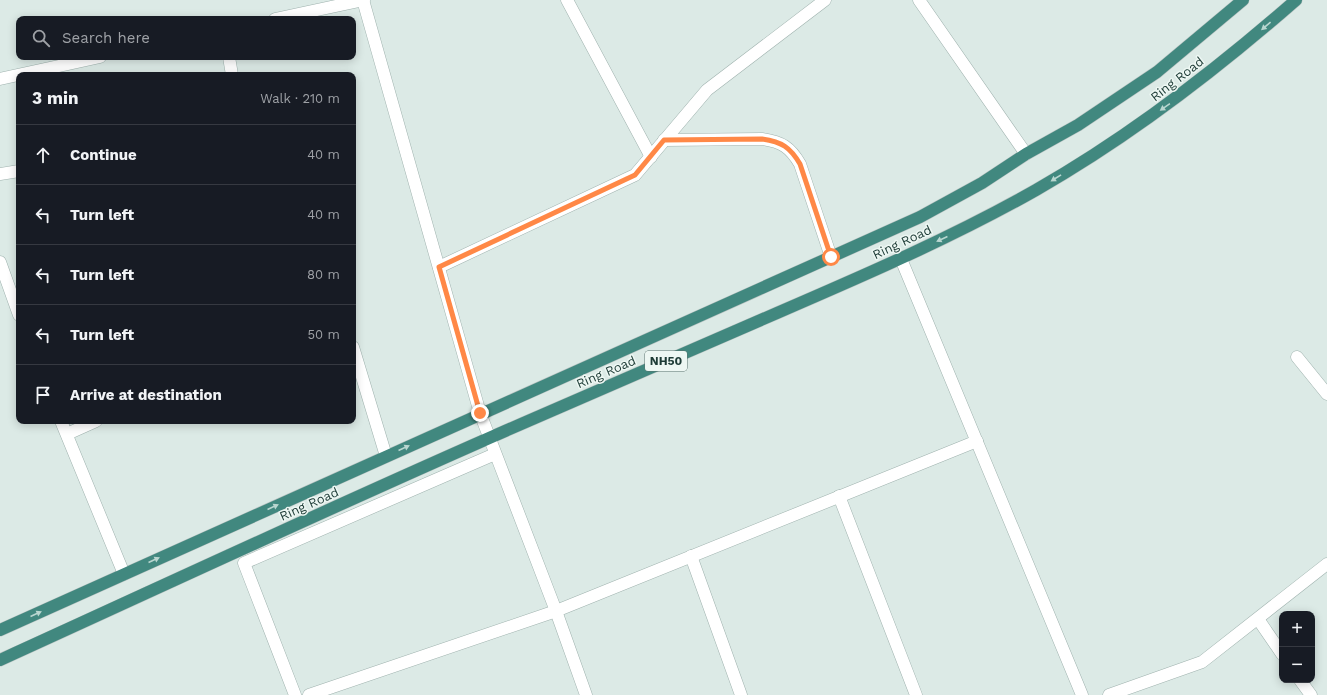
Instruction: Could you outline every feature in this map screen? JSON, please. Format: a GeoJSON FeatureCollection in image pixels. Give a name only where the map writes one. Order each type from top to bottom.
{"type":"FeatureCollection","features":[{"type":"Feature","properties":{"kind":"highway","name":"Ring Road"},"geometry":{"type":"LineString","coordinates":[[0,630],[480,413],[920,217],[982,183],[1026,154],[1078,125],[1157,72],[1243,0]]}},
{"type":"Feature","properties":{"kind":"highway","name":"Ring Road"},"geometry":{"type":"LineString","coordinates":[[0,660],[488,438],[862,277],[962,229],[1037,190],[1169,104],[1296,0]]}},
{"type":"Feature","properties":{"kind":"street"},"geometry":{"type":"LineString","coordinates":[[285,16],[323,4],[364,0],[480,413],[488,438],[556,610],[586,695]]}},
{"type":"Feature","properties":{"kind":"street"},"geometry":{"type":"LineString","coordinates":[[567,0],[651,157]]}},
{"type":"Feature","properties":{"kind":"street"},"geometry":{"type":"LineString","coordinates":[[439,267],[635,175],[707,90],[825,0]]}},
{"type":"Feature","properties":{"kind":"street"},"geometry":{"type":"LineString","coordinates":[[919,0],[1026,154]]}},
{"type":"Feature","properties":{"kind":"street"},"geometry":{"type":"LineString","coordinates":[[32,72],[86,60]]}},
{"type":"Feature","properties":{"kind":"street"},"geometry":{"type":"LineString","coordinates":[[230,60],[232,72]]}},
{"type":"Feature","properties":{"kind":"street"},"geometry":{"type":"LineString","coordinates":[[0,79],[16,75]]}},
{"type":"Feature","properties":{"kind":"street"},"geometry":{"type":"LineString","coordinates":[[664,140],[762,139],[776,141],[787,147],[795,155],[800,164],[831,257]]}},
{"type":"Feature","properties":{"kind":"street"},"geometry":{"type":"LineString","coordinates":[[0,174],[16,171]]}},
{"type":"Feature","properties":{"kind":"street"},"geometry":{"type":"LineString","coordinates":[[901,258],[1082,695]]}},
{"type":"Feature","properties":{"kind":"street"},"geometry":{"type":"LineString","coordinates":[[0,262],[16,307]]}},
{"type":"Feature","properties":{"kind":"street"},"geometry":{"type":"LineString","coordinates":[[356,357],[386,456]]}},
{"type":"Feature","properties":{"kind":"street"},"geometry":{"type":"LineString","coordinates":[[1297,357],[1327,394]]}},
{"type":"Feature","properties":{"kind":"street"},"geometry":{"type":"LineString","coordinates":[[62,424],[124,574]]}},
{"type":"Feature","properties":{"kind":"street"},"geometry":{"type":"LineString","coordinates":[[67,434],[89,424]]}},
{"type":"Feature","properties":{"kind":"street"},"geometry":{"type":"LineString","coordinates":[[309,695],[556,610],[977,441]]}},
{"type":"Feature","properties":{"kind":"street"},"geometry":{"type":"LineString","coordinates":[[295,695],[244,563],[495,454]]}},
{"type":"Feature","properties":{"kind":"street"},"geometry":{"type":"LineString","coordinates":[[839,496],[916,695]]}},
{"type":"Feature","properties":{"kind":"street"},"geometry":{"type":"LineString","coordinates":[[691,556],[740,695]]}},
{"type":"Feature","properties":{"kind":"street"},"geometry":{"type":"LineString","coordinates":[[1110,695],[1202,662],[1327,564]]}},
{"type":"Feature","properties":{"kind":"street"},"geometry":{"type":"LineString","coordinates":[[1258,619],[1279,650]]}},
{"type":"Feature","properties":{"kind":"street"},"geometry":{"type":"LineString","coordinates":[[1302,683],[1311,695]]}},
{"type":"Feature","properties":{"kind":"route"},"geometry":{"type":"LineString","coordinates":[[480,413],[439,267],[635,175],[664,140],[762,139],[776,141],[787,147],[795,155],[800,164],[831,257]]}}]}
